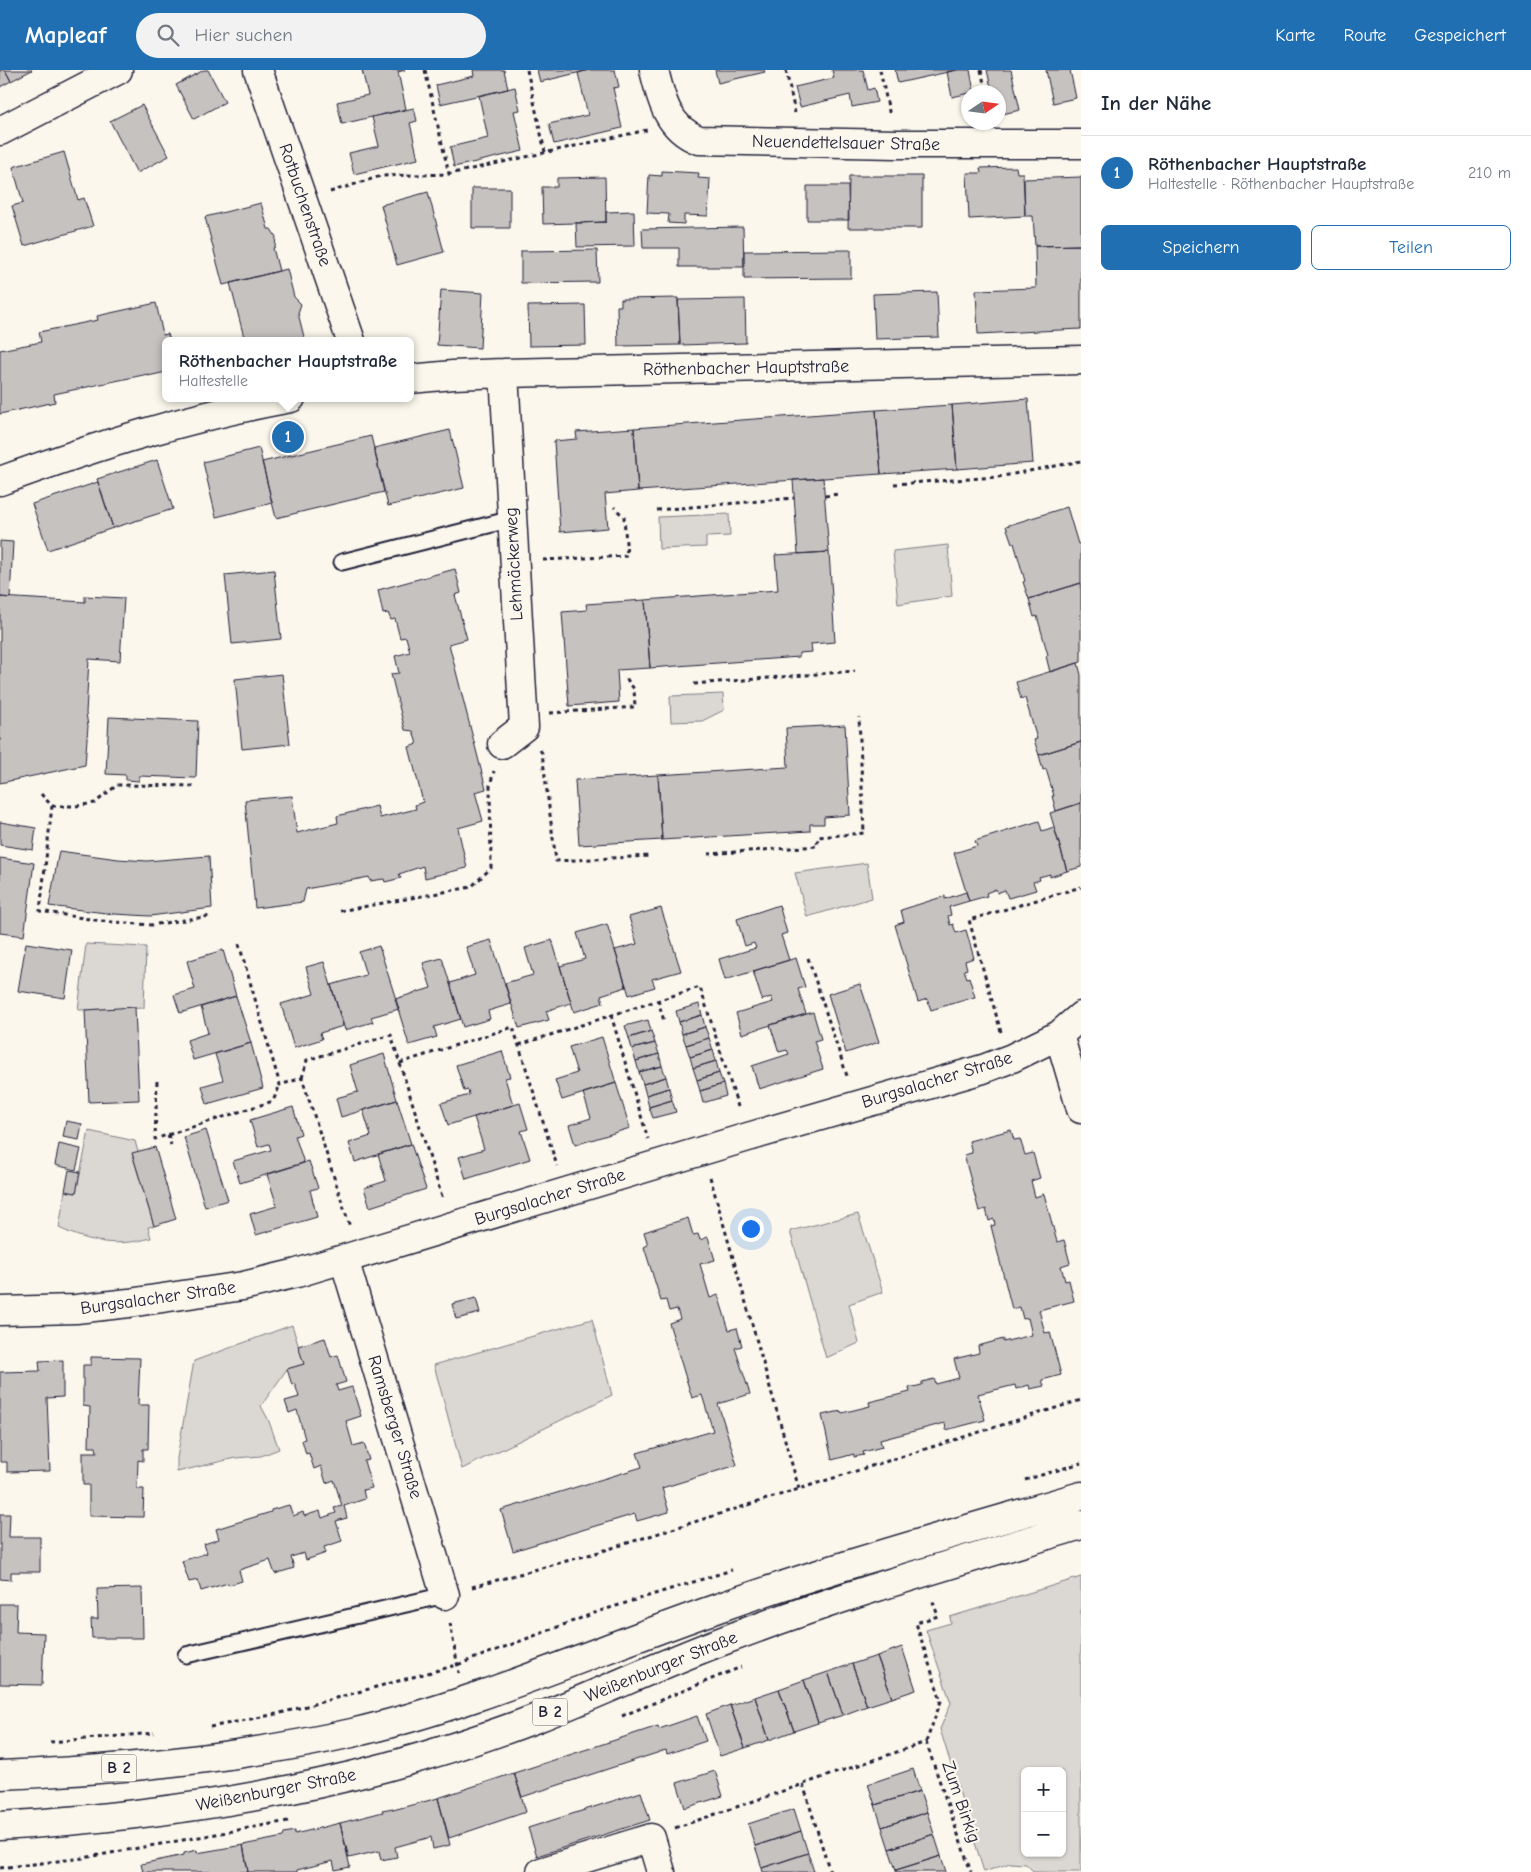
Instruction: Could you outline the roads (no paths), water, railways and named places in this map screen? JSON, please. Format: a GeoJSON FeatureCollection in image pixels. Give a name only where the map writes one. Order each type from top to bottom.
{"type":"FeatureCollection","features":[{"type":"Feature","properties":{"kind":"street"},"geometry":{"type":"LineString","coordinates":[[0,131],[118,70]]}},
{"type":"Feature","properties":{"kind":"street","name":"Rotbuchenstraße"},"geometry":{"type":"LineString","coordinates":[[258,70],[350,337]]}},
{"type":"Feature","properties":{"kind":"street","name":"Neuendettelsauer Straße"},"geometry":{"type":"LineString","coordinates":[[654,70],[663,105],[674,124],[690,137],[699,140],[897,144],[1081,144]]}},
{"type":"Feature","properties":{"kind":"street","name":"Röthenbacher Hauptstraße"},"geometry":{"type":"LineString","coordinates":[[414,379],[504,373],[1081,360]]}},
{"type":"Feature","properties":{"kind":"street","name":"Lehmäckerweg"},"geometry":{"type":"LineString","coordinates":[[502,744],[523,721],[504,373]]}},
{"type":"Feature","properties":{"kind":"street"},"geometry":{"type":"LineString","coordinates":[[0,480],[85,450],[180,422],[268,402]]}},
{"type":"Feature","properties":{"kind":"street","name":"Burgsalacher Straße"},"geometry":{"type":"LineString","coordinates":[[0,1311],[76,1309],[130,1304],[243,1286],[351,1257],[983,1069],[1012,1058],[1059,1035],[1081,1016]]}},
{"type":"Feature","properties":{"kind":"street"},"geometry":{"type":"LineString","coordinates":[[1059,1035],[1081,1109]]}},
{"type":"Feature","properties":{"kind":"street","name":"Ramsberger Straße"},"geometry":{"type":"LineString","coordinates":[[351,1257],[445,1595]]}},
{"type":"Feature","properties":{"kind":"street","name":"Weißenburger Straße"},"geometry":{"type":"LineString","coordinates":[[0,1775],[199,1760],[273,1748],[371,1728],[505,1688],[649,1632],[754,1595],[1081,1496]]}},
{"type":"Feature","properties":{"kind":"street","name":"Weißenburger Straße"},"geometry":{"type":"LineString","coordinates":[[0,1826],[90,1819],[189,1808],[269,1794],[387,1767],[448,1749],[530,1720],[650,1669],[786,1617],[919,1574],[1081,1526]]}},
{"type":"Feature","properties":{"kind":"street"},"geometry":{"type":"LineString","coordinates":[[541,1872],[651,1838],[661,1872]]}},
{"type":"Feature","properties":{"kind":"lane"},"geometry":{"type":"LineString","coordinates":[[342,562],[512,519]]}},
{"type":"Feature","properties":{"kind":"lane"},"geometry":{"type":"LineString","coordinates":[[186,1656],[445,1595]]}},
{"type":"Feature","properties":{"kind":"place","name":"Röthenbacher Hauptstraße"},"geometry":{"type":"Point","coordinates":[288,437]}}]}
